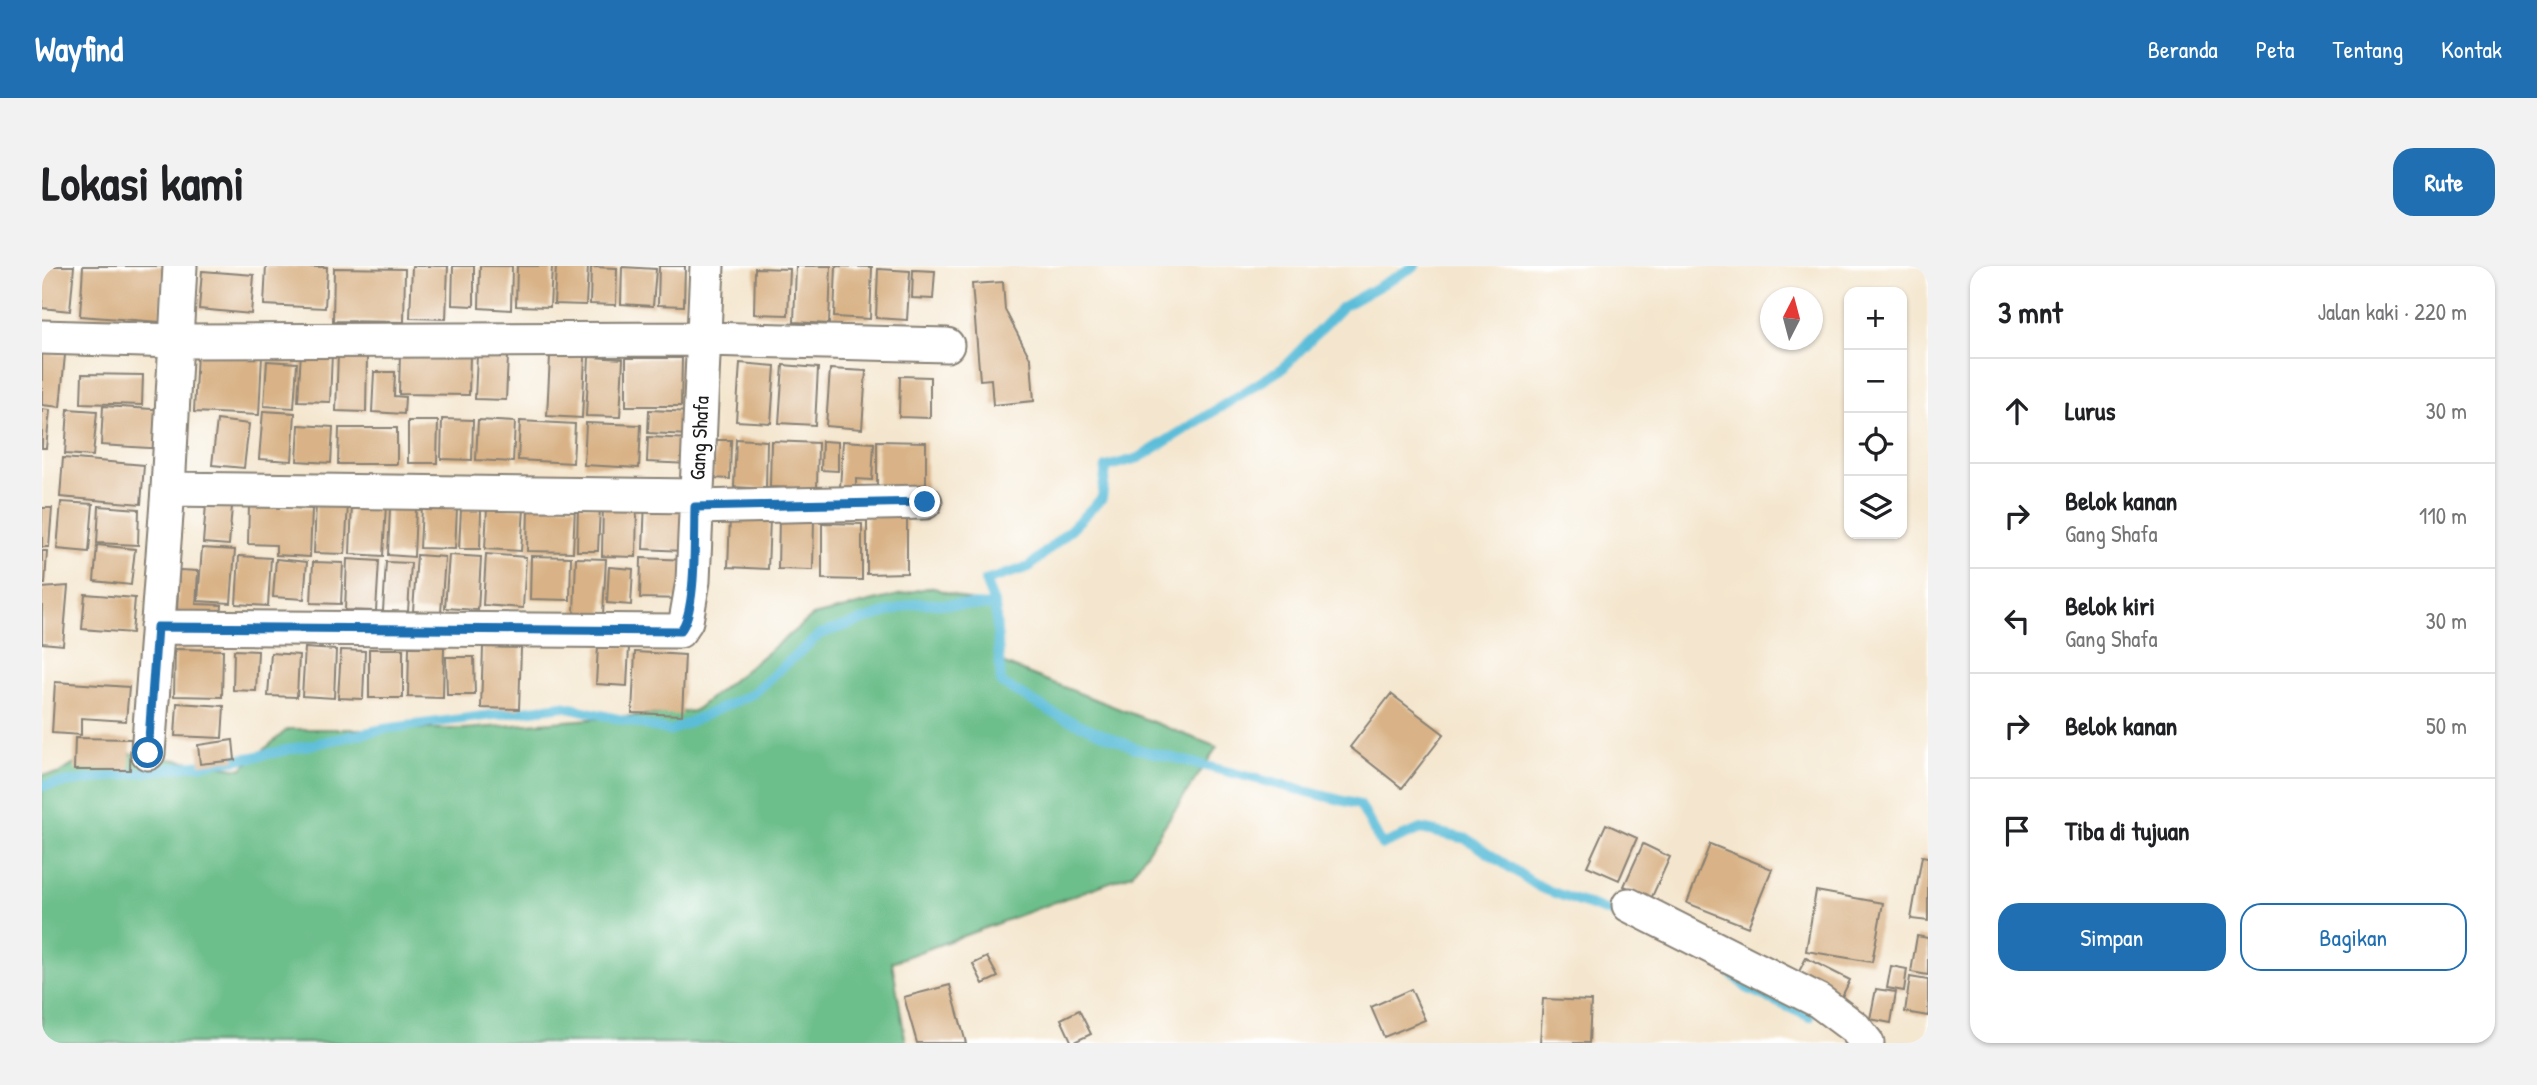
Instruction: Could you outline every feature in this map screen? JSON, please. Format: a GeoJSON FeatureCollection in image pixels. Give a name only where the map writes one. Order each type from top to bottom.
{"type":"FeatureCollection","features":[{"type":"Feature","properties":{"kind":"street"},"geometry":{"type":"LineString","coordinates":[[148,753],[168,489],[180,266]]}},
{"type":"Feature","properties":{"kind":"street","name":"Gang Shafa"},"geometry":{"type":"LineString","coordinates":[[157,627],[680,631],[686,621],[690,604],[707,266]]}},
{"type":"Feature","properties":{"kind":"street"},"geometry":{"type":"LineString","coordinates":[[42,337],[177,341],[705,339],[947,345]]}},
{"type":"Feature","properties":{"kind":"street"},"geometry":{"type":"LineString","coordinates":[[168,489],[695,501],[925,502]]}},
{"type":"Feature","properties":{"kind":"street"},"geometry":{"type":"LineString","coordinates":[[1629,905],[1819,1001],[1855,1028],[1867,1043]]}},
{"type":"Feature","properties":{"kind":"green space"},"geometry":{"type":"Polygon","coordinates":[[[931,587],[995,609],[995,606],[1002,663],[1217,747],[1132,874],[892,962],[906,1043],[42,1043],[42,775],[58,774],[99,749],[241,769],[288,729],[464,729],[694,711],[813,616],[931,587]]]}},
{"type":"Feature","properties":{"kind":"building"},"geometry":{"type":"Polygon","coordinates":[[[42,266],[74,266],[70,311],[42,308],[42,266]]]}},
{"type":"Feature","properties":{"kind":"building"},"geometry":{"type":"Polygon","coordinates":[[[83,266],[164,266],[160,322],[80,316],[83,266]]]}},
{"type":"Feature","properties":{"kind":"building"},"geometry":{"type":"Polygon","coordinates":[[[266,266],[327,267],[325,308],[264,305],[266,266]]]}},
{"type":"Feature","properties":{"kind":"building"},"geometry":{"type":"Polygon","coordinates":[[[412,266],[448,266],[446,319],[410,318],[412,266]]]}},
{"type":"Feature","properties":{"kind":"building"},"geometry":{"type":"Polygon","coordinates":[[[453,266],[474,266],[474,306],[452,305],[453,266]]]}},
{"type":"Feature","properties":{"kind":"building"},"geometry":{"type":"Polygon","coordinates":[[[480,266],[512,266],[511,310],[479,308],[480,266]]]}},
{"type":"Feature","properties":{"kind":"building"},"geometry":{"type":"Polygon","coordinates":[[[517,266],[552,266],[550,307],[516,306],[517,266]]]}},
{"type":"Feature","properties":{"kind":"building"},"geometry":{"type":"Polygon","coordinates":[[[556,266],[588,266],[586,305],[554,304],[556,266]]]}},
{"type":"Feature","properties":{"kind":"building"},"geometry":{"type":"Polygon","coordinates":[[[659,266],[685,266],[684,306],[658,305],[659,266]]]}},
{"type":"Feature","properties":{"kind":"building"},"geometry":{"type":"Polygon","coordinates":[[[796,266],[831,266],[829,324],[794,322],[796,266]]]}},
{"type":"Feature","properties":{"kind":"building"},"geometry":{"type":"Polygon","coordinates":[[[836,266],[872,267],[870,319],[834,317],[836,266]]]}},
{"type":"Feature","properties":{"kind":"building"},"geometry":{"type":"Polygon","coordinates":[[[591,267],[617,268],[616,305],[590,304],[591,267]]]}},
{"type":"Feature","properties":{"kind":"building"},"geometry":{"type":"Polygon","coordinates":[[[622,267],[656,269],[653,306],[621,304],[622,267]]]}},
{"type":"Feature","properties":{"kind":"building"},"geometry":{"type":"Polygon","coordinates":[[[334,268],[405,269],[404,322],[333,321],[334,268]]]}},
{"type":"Feature","properties":{"kind":"building"},"geometry":{"type":"Polygon","coordinates":[[[755,268],[790,269],[788,315],[754,314],[755,268]]]}},
{"type":"Feature","properties":{"kind":"building"},"geometry":{"type":"Polygon","coordinates":[[[878,269],[910,271],[907,320],[876,318],[878,269]]]}},
{"type":"Feature","properties":{"kind":"building"},"geometry":{"type":"Polygon","coordinates":[[[913,270],[935,271],[933,299],[912,298],[913,270]]]}},
{"type":"Feature","properties":{"kind":"building"},"geometry":{"type":"Polygon","coordinates":[[[202,271],[254,275],[251,314],[199,309],[202,271]]]}},
{"type":"Feature","properties":{"kind":"building"},"geometry":{"type":"Polygon","coordinates":[[[1003,282],[1005,310],[1031,360],[1034,401],[993,405],[991,379],[980,380],[972,284],[1003,282]]]}},
{"type":"Feature","properties":{"kind":"building"},"geometry":{"type":"Polygon","coordinates":[[[301,352],[332,353],[330,402],[298,401],[301,352]]]}},
{"type":"Feature","properties":{"kind":"building"},"geometry":{"type":"Polygon","coordinates":[[[42,353],[65,355],[60,407],[42,405],[42,353]]]}},
{"type":"Feature","properties":{"kind":"building"},"geometry":{"type":"Polygon","coordinates":[[[197,353],[262,356],[259,415],[194,412],[197,353]]]}},
{"type":"Feature","properties":{"kind":"building"},"geometry":{"type":"Polygon","coordinates":[[[338,353],[367,355],[366,412],[336,411],[338,353]]]}},
{"type":"Feature","properties":{"kind":"building"},"geometry":{"type":"Polygon","coordinates":[[[400,353],[470,355],[469,395],[399,394],[400,353]]]}},
{"type":"Feature","properties":{"kind":"building"},"geometry":{"type":"Polygon","coordinates":[[[477,355],[508,356],[506,400],[475,399],[477,355]]]}},
{"type":"Feature","properties":{"kind":"building"},"geometry":{"type":"Polygon","coordinates":[[[550,356],[585,357],[582,418],[547,416],[550,356]]]}},
{"type":"Feature","properties":{"kind":"building"},"geometry":{"type":"Polygon","coordinates":[[[589,357],[623,359],[620,417],[586,416],[589,357]]]}},
{"type":"Feature","properties":{"kind":"building"},"geometry":{"type":"Polygon","coordinates":[[[626,358],[682,358],[681,406],[626,406],[626,358]]]}},
{"type":"Feature","properties":{"kind":"building"},"geometry":{"type":"Polygon","coordinates":[[[267,361],[297,363],[294,408],[264,406],[267,361]]]}},
{"type":"Feature","properties":{"kind":"building"},"geometry":{"type":"Polygon","coordinates":[[[740,363],[775,366],[771,423],[736,421],[740,363]]]}},
{"type":"Feature","properties":{"kind":"building"},"geometry":{"type":"Polygon","coordinates":[[[783,365],[818,368],[815,425],[779,423],[783,365]]]}},
{"type":"Feature","properties":{"kind":"building"},"geometry":{"type":"Polygon","coordinates":[[[830,369],[866,371],[862,429],[826,426],[830,369]]]}},
{"type":"Feature","properties":{"kind":"building"},"geometry":{"type":"Polygon","coordinates":[[[374,372],[395,372],[394,396],[405,397],[404,414],[372,412],[374,372]]]}},
{"type":"Feature","properties":{"kind":"building"},"geometry":{"type":"Polygon","coordinates":[[[82,374],[143,375],[142,405],[81,403],[82,374]]]}},
{"type":"Feature","properties":{"kind":"building"},"geometry":{"type":"Polygon","coordinates":[[[900,376],[930,377],[930,418],[899,417],[900,376]]]}},
{"type":"Feature","properties":{"kind":"building"},"geometry":{"type":"Polygon","coordinates":[[[103,406],[168,410],[165,449],[101,445],[103,406]]]}},
{"type":"Feature","properties":{"kind":"building"},"geometry":{"type":"Polygon","coordinates":[[[42,409],[50,410],[46,448],[42,448],[42,409]]]}},
{"type":"Feature","properties":{"kind":"building"},"geometry":{"type":"Polygon","coordinates":[[[68,409],[97,411],[93,456],[65,454],[68,409]]]}},
{"type":"Feature","properties":{"kind":"building"},"geometry":{"type":"Polygon","coordinates":[[[649,410],[692,412],[691,435],[648,433],[649,410]]]}},
{"type":"Feature","properties":{"kind":"building"},"geometry":{"type":"Polygon","coordinates":[[[263,411],[295,413],[292,461],[259,459],[263,411]]]}},
{"type":"Feature","properties":{"kind":"building"},"geometry":{"type":"Polygon","coordinates":[[[442,419],[473,420],[472,460],[441,459],[442,419]]]}},
{"type":"Feature","properties":{"kind":"building"},"geometry":{"type":"Polygon","coordinates":[[[217,420],[249,424],[244,468],[212,465],[217,420]]]}},
{"type":"Feature","properties":{"kind":"building"},"geometry":{"type":"Polygon","coordinates":[[[478,420],[515,422],[513,462],[476,460],[478,420]]]}},
{"type":"Feature","properties":{"kind":"building"},"geometry":{"type":"Polygon","coordinates":[[[408,421],[438,421],[437,463],[408,463],[408,421]]]}},
{"type":"Feature","properties":{"kind":"building"},"geometry":{"type":"Polygon","coordinates":[[[520,421],[575,424],[573,463],[518,460],[520,421]]]}},
{"type":"Feature","properties":{"kind":"building"},"geometry":{"type":"Polygon","coordinates":[[[586,423],[641,425],[639,468],[584,465],[586,423]]]}},
{"type":"Feature","properties":{"kind":"building"},"geometry":{"type":"Polygon","coordinates":[[[299,425],[333,427],[331,463],[297,461],[299,425]]]}},
{"type":"Feature","properties":{"kind":"building"},"geometry":{"type":"Polygon","coordinates":[[[339,428],[397,428],[397,464],[338,464],[339,428]]]}},
{"type":"Feature","properties":{"kind":"building"},"geometry":{"type":"Polygon","coordinates":[[[648,437],[691,439],[690,464],[647,462],[648,437]]]}},
{"type":"Feature","properties":{"kind":"building"},"geometry":{"type":"Polygon","coordinates":[[[736,439],[767,441],[766,489],[734,487],[736,439]]]}},
{"type":"Feature","properties":{"kind":"building"},"geometry":{"type":"Polygon","coordinates":[[[715,440],[731,440],[730,479],[713,478],[715,440]]]}},
{"type":"Feature","properties":{"kind":"building"},"geometry":{"type":"Polygon","coordinates":[[[771,441],[818,443],[817,489],[770,487],[771,441]]]}},
{"type":"Feature","properties":{"kind":"building"},"geometry":{"type":"Polygon","coordinates":[[[822,441],[838,442],[838,471],[821,470],[822,441]]]}},
{"type":"Feature","properties":{"kind":"building"},"geometry":{"type":"Polygon","coordinates":[[[843,441],[874,443],[872,480],[856,479],[856,489],[840,488],[843,441]]]}},
{"type":"Feature","properties":{"kind":"building"},"geometry":{"type":"Polygon","coordinates":[[[877,441],[926,442],[926,488],[877,487],[877,441]]]}},
{"type":"Feature","properties":{"kind":"building"},"geometry":{"type":"Polygon","coordinates":[[[63,458],[144,465],[141,504],[60,497],[63,458]]]}},
{"type":"Feature","properties":{"kind":"building"},"geometry":{"type":"Polygon","coordinates":[[[645,501],[684,503],[683,551],[643,549],[645,501]]]}},
{"type":"Feature","properties":{"kind":"building"},"geometry":{"type":"Polygon","coordinates":[[[61,502],[93,504],[89,552],[57,549],[61,502]]]}},
{"type":"Feature","properties":{"kind":"building"},"geometry":{"type":"Polygon","coordinates":[[[316,502],[348,504],[345,554],[314,553],[316,502]]]}},
{"type":"Feature","properties":{"kind":"building"},"geometry":{"type":"Polygon","coordinates":[[[603,502],[637,503],[636,557],[602,556],[603,502]]]}},
{"type":"Feature","properties":{"kind":"building"},"geometry":{"type":"Polygon","coordinates":[[[352,503],[386,505],[383,556],[350,554],[352,503]]]}},
{"type":"Feature","properties":{"kind":"building"},"geometry":{"type":"Polygon","coordinates":[[[206,504],[232,506],[229,545],[203,543],[206,504]]]}},
{"type":"Feature","properties":{"kind":"building"},"geometry":{"type":"Polygon","coordinates":[[[528,505],[575,506],[573,552],[527,551],[528,505]]]}},
{"type":"Feature","properties":{"kind":"building"},"geometry":{"type":"Polygon","coordinates":[[[578,505],[600,506],[598,551],[577,551],[578,505]]]}},
{"type":"Feature","properties":{"kind":"building"},"geometry":{"type":"Polygon","coordinates":[[[99,506],[139,509],[138,545],[97,543],[99,506]]]}},
{"type":"Feature","properties":{"kind":"building"},"geometry":{"type":"Polygon","coordinates":[[[249,506],[312,509],[310,557],[276,555],[276,545],[248,544],[249,506]]]}},
{"type":"Feature","properties":{"kind":"building"},"geometry":{"type":"Polygon","coordinates":[[[422,507],[457,509],[455,549],[420,548],[422,507]]]}},
{"type":"Feature","properties":{"kind":"building"},"geometry":{"type":"Polygon","coordinates":[[[487,507],[524,509],[521,551],[485,549],[487,507]]]}},
{"type":"Feature","properties":{"kind":"building"},"geometry":{"type":"Polygon","coordinates":[[[42,508],[52,508],[49,547],[42,547],[42,508]]]}},
{"type":"Feature","properties":{"kind":"building"},"geometry":{"type":"Polygon","coordinates":[[[390,508],[416,509],[414,557],[388,555],[390,508]]]}},
{"type":"Feature","properties":{"kind":"building"},"geometry":{"type":"Polygon","coordinates":[[[461,509],[481,510],[480,549],[459,549],[461,509]]]}},
{"type":"Feature","properties":{"kind":"building"},"geometry":{"type":"Polygon","coordinates":[[[907,515],[907,573],[867,574],[867,516],[907,515]]]}},
{"type":"Feature","properties":{"kind":"building"},"geometry":{"type":"Polygon","coordinates":[[[730,518],[770,519],[768,569],[728,567],[730,518]]]}},
{"type":"Feature","properties":{"kind":"building"},"geometry":{"type":"Polygon","coordinates":[[[779,518],[814,519],[813,570],[778,569],[779,518]]]}},
{"type":"Feature","properties":{"kind":"building"},"geometry":{"type":"Polygon","coordinates":[[[822,523],[862,524],[862,580],[822,579],[822,523]]]}},
{"type":"Feature","properties":{"kind":"building"},"geometry":{"type":"Polygon","coordinates":[[[97,545],[135,549],[131,585],[94,581],[97,545]]]}},
{"type":"Feature","properties":{"kind":"building"},"geometry":{"type":"Polygon","coordinates":[[[202,548],[235,550],[231,603],[198,601],[202,548]]]}},
{"type":"Feature","properties":{"kind":"building"},"geometry":{"type":"Polygon","coordinates":[[[42,551],[47,551],[45,584],[42,584],[42,551]]]}},
{"type":"Feature","properties":{"kind":"building"},"geometry":{"type":"Polygon","coordinates":[[[486,554],[526,557],[523,608],[483,605],[486,554]]]}},
{"type":"Feature","properties":{"kind":"building"},"geometry":{"type":"Polygon","coordinates":[[[417,555],[445,557],[441,613],[413,611],[417,555]]]}},
{"type":"Feature","properties":{"kind":"building"},"geometry":{"type":"Polygon","coordinates":[[[449,555],[481,557],[478,610],[445,608],[449,555]]]}},
{"type":"Feature","properties":{"kind":"building"},"geometry":{"type":"Polygon","coordinates":[[[239,556],[271,558],[268,606],[236,604],[239,556]]]}},
{"type":"Feature","properties":{"kind":"building"},"geometry":{"type":"Polygon","coordinates":[[[531,556],[571,557],[570,600],[530,599],[531,556]]]}},
{"type":"Feature","properties":{"kind":"building"},"geometry":{"type":"Polygon","coordinates":[[[576,558],[606,559],[603,615],[574,614],[576,558]]]}},
{"type":"Feature","properties":{"kind":"building"},"geometry":{"type":"Polygon","coordinates":[[[641,558],[687,560],[686,599],[640,598],[641,558]]]}},
{"type":"Feature","properties":{"kind":"building"},"geometry":{"type":"Polygon","coordinates":[[[276,559],[307,562],[304,599],[273,597],[276,559]]]}},
{"type":"Feature","properties":{"kind":"building"},"geometry":{"type":"Polygon","coordinates":[[[347,559],[379,561],[376,611],[345,610],[347,559]]]}},
{"type":"Feature","properties":{"kind":"building"},"geometry":{"type":"Polygon","coordinates":[[[313,562],[343,563],[341,604],[311,603],[313,562]]]}},
{"type":"Feature","properties":{"kind":"building"},"geometry":{"type":"Polygon","coordinates":[[[386,562],[411,563],[408,612],[383,611],[386,562]]]}},
{"type":"Feature","properties":{"kind":"building"},"geometry":{"type":"Polygon","coordinates":[[[609,567],[633,569],[631,605],[607,603],[609,567]]]}},
{"type":"Feature","properties":{"kind":"building"},"geometry":{"type":"Polygon","coordinates":[[[179,570],[198,571],[196,604],[222,605],[221,616],[177,614],[179,570]]]}},
{"type":"Feature","properties":{"kind":"building"},"geometry":{"type":"Polygon","coordinates":[[[68,586],[63,645],[42,643],[42,588],[68,586]]]}},
{"type":"Feature","properties":{"kind":"building"},"geometry":{"type":"Polygon","coordinates":[[[85,594],[135,598],[132,633],[82,629],[85,594]]]}},
{"type":"Feature","properties":{"kind":"building"},"geometry":{"type":"Polygon","coordinates":[[[598,646],[629,647],[627,686],[596,684],[598,646]]]}},
{"type":"Feature","properties":{"kind":"building"},"geometry":{"type":"Polygon","coordinates":[[[409,647],[444,647],[443,698],[408,697],[409,647]]]}},
{"type":"Feature","properties":{"kind":"building"},"geometry":{"type":"Polygon","coordinates":[[[483,647],[521,648],[519,709],[481,708],[483,647]]]}},
{"type":"Feature","properties":{"kind":"building"},"geometry":{"type":"Polygon","coordinates":[[[305,648],[336,650],[334,698],[302,696],[305,648]]]}},
{"type":"Feature","properties":{"kind":"building"},"geometry":{"type":"Polygon","coordinates":[[[175,649],[223,650],[222,697],[174,696],[175,649]]]}},
{"type":"Feature","properties":{"kind":"building"},"geometry":{"type":"Polygon","coordinates":[[[369,649],[403,649],[403,698],[369,698],[369,649]]]}},
{"type":"Feature","properties":{"kind":"building"},"geometry":{"type":"Polygon","coordinates":[[[234,650],[258,651],[256,691],[233,690],[234,650]]]}},
{"type":"Feature","properties":{"kind":"building"},"geometry":{"type":"Polygon","coordinates":[[[341,650],[365,651],[363,699],[338,698],[341,650]]]}},
{"type":"Feature","properties":{"kind":"building"},"geometry":{"type":"Polygon","coordinates":[[[635,652],[685,655],[682,715],[632,713],[635,652]]]}},
{"type":"Feature","properties":{"kind":"building"},"geometry":{"type":"Polygon","coordinates":[[[271,653],[299,655],[297,697],[268,696],[271,653]]]}},
{"type":"Feature","properties":{"kind":"building"},"geometry":{"type":"Polygon","coordinates":[[[446,657],[474,657],[475,695],[447,695],[446,657]]]}},
{"type":"Feature","properties":{"kind":"building"},"geometry":{"type":"Polygon","coordinates":[[[55,682],[129,687],[126,721],[81,718],[81,735],[52,733],[55,682]]]}},
{"type":"Feature","properties":{"kind":"building"},"geometry":{"type":"Polygon","coordinates":[[[1391,694],[1444,734],[1402,788],[1350,747],[1391,694]]]}},
{"type":"Feature","properties":{"kind":"building"},"geometry":{"type":"Polygon","coordinates":[[[177,703],[224,706],[222,738],[175,736],[177,703]]]}},
{"type":"Feature","properties":{"kind":"building"},"geometry":{"type":"Polygon","coordinates":[[[75,738],[131,739],[130,770],[74,770],[75,738]]]}},
{"type":"Feature","properties":{"kind":"building"},"geometry":{"type":"Polygon","coordinates":[[[233,740],[235,760],[200,764],[198,745],[233,740]]]}},
{"type":"Feature","properties":{"kind":"building"},"geometry":{"type":"Polygon","coordinates":[[[1606,824],[1637,838],[1619,880],[1587,866],[1606,824]]]}},
{"type":"Feature","properties":{"kind":"building"},"geometry":{"type":"Polygon","coordinates":[[[1643,844],[1670,857],[1651,899],[1624,886],[1643,844]]]}},
{"type":"Feature","properties":{"kind":"building"},"geometry":{"type":"Polygon","coordinates":[[[1710,844],[1772,869],[1748,927],[1687,903],[1710,844]]]}},
{"type":"Feature","properties":{"kind":"building"},"geometry":{"type":"Polygon","coordinates":[[[1922,856],[1928,857],[1928,921],[1911,919],[1922,856]]]}},
{"type":"Feature","properties":{"kind":"building"},"geometry":{"type":"Polygon","coordinates":[[[1816,891],[1883,903],[1872,962],[1806,951],[1816,891]]]}},
{"type":"Feature","properties":{"kind":"building"},"geometry":{"type":"Polygon","coordinates":[[[1917,936],[1928,938],[1928,975],[1911,972],[1917,936]]]}},
{"type":"Feature","properties":{"kind":"building"},"geometry":{"type":"Polygon","coordinates":[[[987,957],[998,977],[983,984],[973,964],[987,957]]]}},
{"type":"Feature","properties":{"kind":"building"},"geometry":{"type":"Polygon","coordinates":[[[1806,958],[1850,980],[1838,1005],[1793,983],[1806,958]]]}},
{"type":"Feature","properties":{"kind":"building"},"geometry":{"type":"Polygon","coordinates":[[[1891,966],[1907,969],[1904,991],[1887,988],[1891,966]]]}},
{"type":"Feature","properties":{"kind":"building"},"geometry":{"type":"Polygon","coordinates":[[[1910,977],[1928,980],[1928,1016],[1905,1012],[1910,977]]]}},
{"type":"Feature","properties":{"kind":"building"},"geometry":{"type":"Polygon","coordinates":[[[950,985],[966,1043],[917,1043],[904,997],[950,985]]]}},
{"type":"Feature","properties":{"kind":"building"},"geometry":{"type":"Polygon","coordinates":[[[1411,989],[1425,1020],[1384,1037],[1371,1007],[1411,989]]]}},
{"type":"Feature","properties":{"kind":"building"},"geometry":{"type":"Polygon","coordinates":[[[1876,989],[1896,992],[1891,1023],[1870,1019],[1876,989]]]}},
{"type":"Feature","properties":{"kind":"building"},"geometry":{"type":"Polygon","coordinates":[[[1543,999],[1591,1001],[1589,1043],[1540,1043],[1543,999]]]}},
{"type":"Feature","properties":{"kind":"building"},"geometry":{"type":"Polygon","coordinates":[[[1079,1010],[1091,1034],[1072,1043],[1061,1019],[1079,1010]]]}},
{"type":"Feature","properties":{"kind":"waterway"},"geometry":{"type":"LineString","coordinates":[[42,786],[254,757],[384,729],[563,706],[670,731],[752,694],[820,634],[916,603],[995,606],[985,581],[1029,567],[1069,531],[1102,498],[1106,467],[1139,458],[1283,368],[1342,307],[1415,266]]}},
{"type":"Feature","properties":{"kind":"waterway"},"geometry":{"type":"LineString","coordinates":[[995,606],[1001,683],[1053,713],[1138,749],[1360,805],[1382,845],[1421,829],[1467,839],[1541,888],[1628,919]]}},
{"type":"Feature","properties":{"kind":"waterway"},"geometry":{"type":"LineString","coordinates":[[1729,971],[1747,988],[1810,1017]]}},
{"type":"Feature","properties":{"kind":"route"},"geometry":{"type":"LineString","coordinates":[[148,753],[157,627],[674,632],[683,628],[690,604],[695,507],[925,502]]}}]}
